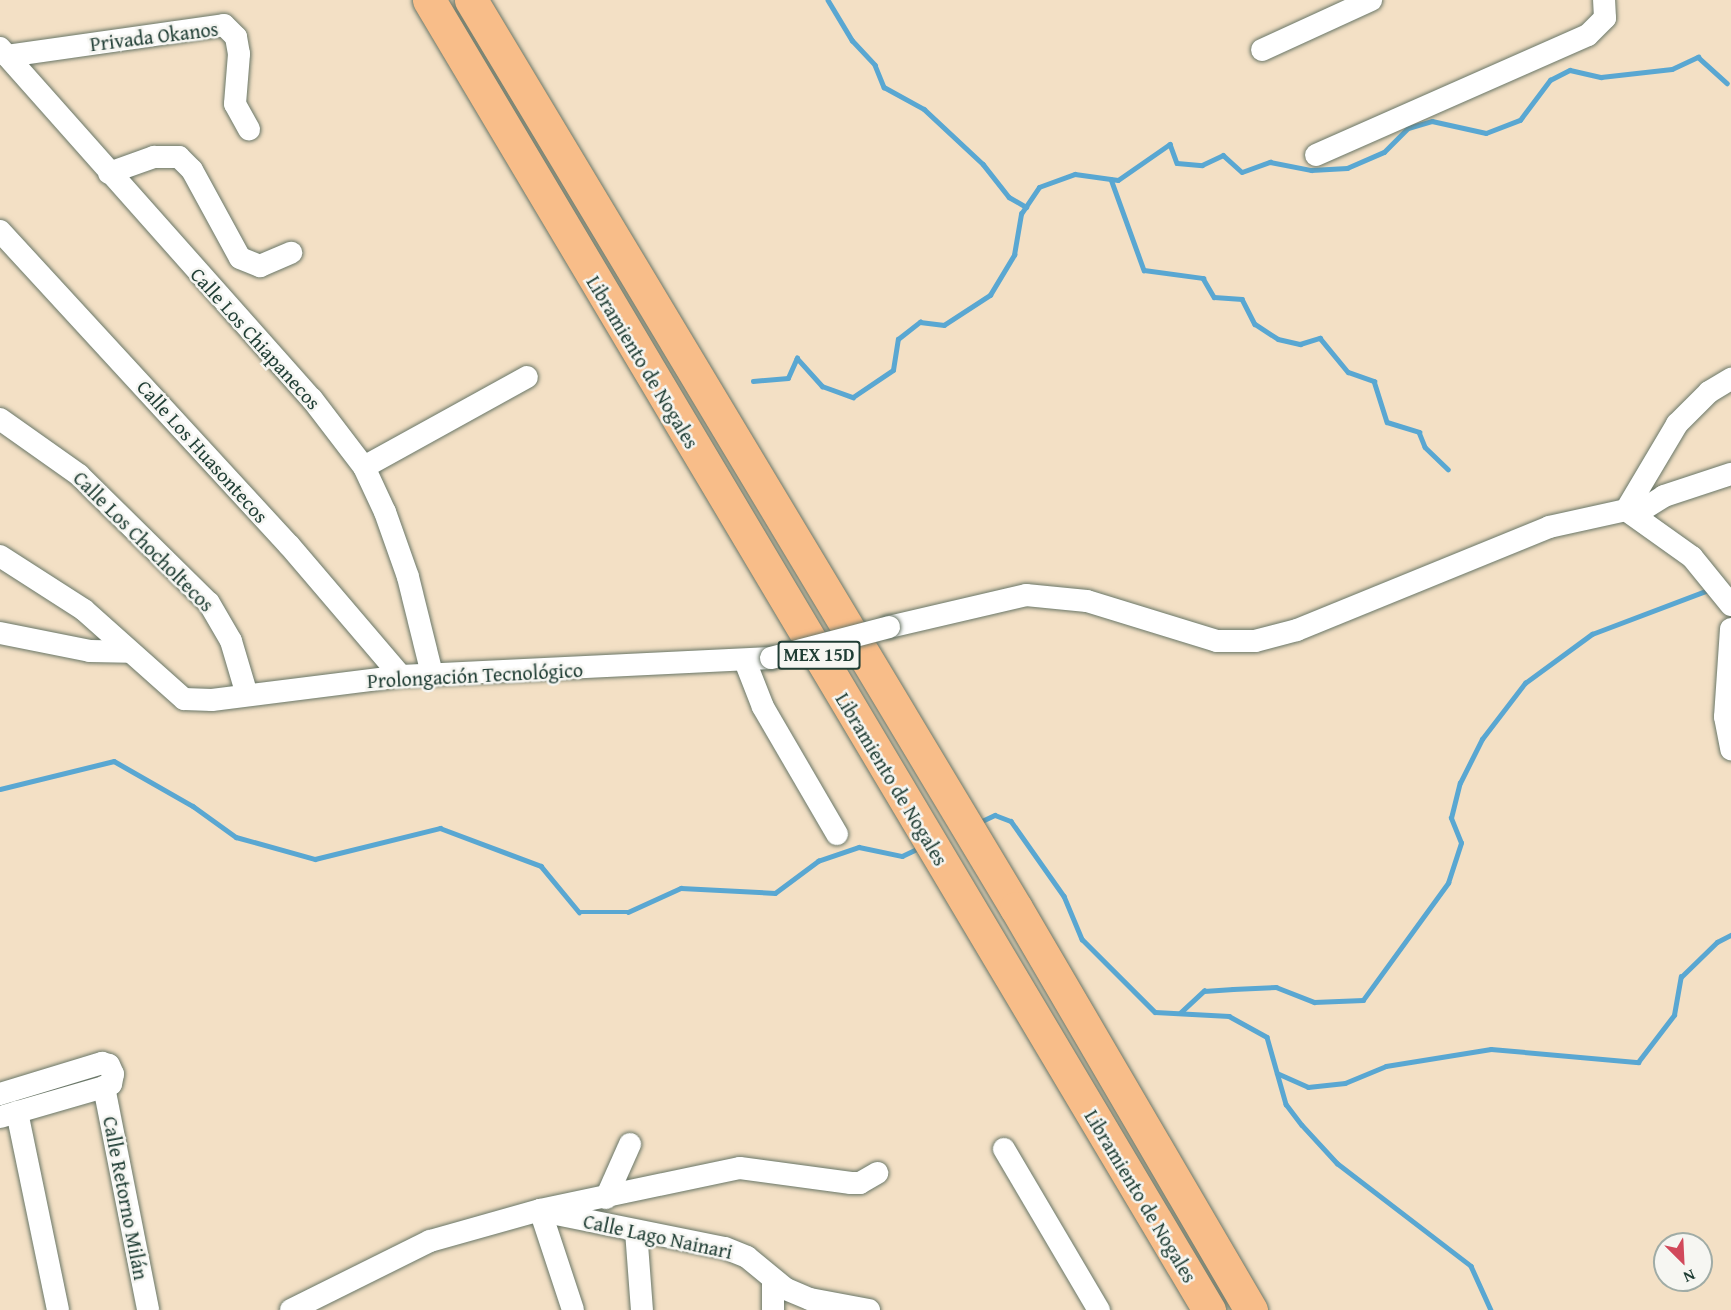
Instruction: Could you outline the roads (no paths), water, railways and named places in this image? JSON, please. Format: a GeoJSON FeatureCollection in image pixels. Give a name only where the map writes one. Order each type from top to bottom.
{"type":"FeatureCollection","features":[{"type":"Feature","properties":{"kind":"highway","name":"Libramiento de Nogales"},"geometry":{"type":"LineString","coordinates":[[429,0],[1209,1310]]}},
{"type":"Feature","properties":{"kind":"highway","name":"Libramiento de Nogales"},"geometry":{"type":"LineString","coordinates":[[471,0],[1016,908],[1251,1310]]}},
{"type":"Feature","properties":{"kind":"street"},"geometry":{"type":"LineString","coordinates":[[1262,50],[1371,0]]}},
{"type":"Feature","properties":{"kind":"street"},"geometry":{"type":"LineString","coordinates":[[1316,155],[1588,35],[1605,18],[1604,0]]}},
{"type":"Feature","properties":{"kind":"street","name":"Privada Okanos"},"geometry":{"type":"LineString","coordinates":[[4,52],[224,25],[236,37],[239,54],[236,104],[249,129]]}},
{"type":"Feature","properties":{"kind":"street","name":"Calle Los Chiapanecos"},"geometry":{"type":"LineString","coordinates":[[4,52],[312,399],[364,467],[385,512],[408,577],[432,674]]}},
{"type":"Feature","properties":{"kind":"street"},"geometry":{"type":"LineString","coordinates":[[109,173],[154,157],[179,157],[192,170],[240,258],[260,266],[291,253]]}},
{"type":"Feature","properties":{"kind":"street","name":"Calle Los Huasontecos"},"geometry":{"type":"LineString","coordinates":[[0,231],[289,545],[400,676]]}},
{"type":"Feature","properties":{"kind":"street"},"geometry":{"type":"LineString","coordinates":[[364,467],[527,377]]}},
{"type":"Feature","properties":{"kind":"street"},"geometry":{"type":"LineString","coordinates":[[1731,379],[1709,392],[1677,424],[1630,512],[1692,557],[1731,605]]}},
{"type":"Feature","properties":{"kind":"street","name":"Calle Los Chocholtecos"},"geometry":{"type":"LineString","coordinates":[[0,419],[79,475],[209,603],[231,641],[247,695]]}},
{"type":"Feature","properties":{"kind":"street","name":"Prolongación Tecnológico"},"geometry":{"type":"LineString","coordinates":[[0,556],[84,610],[184,699],[212,700],[400,676],[771,658],[1026,595],[1087,601],[1217,641],[1255,641],[1297,630],[1549,527],[1630,512],[1664,496],[1731,474]]}},
{"type":"Feature","properties":{"kind":"street"},"geometry":{"type":"LineString","coordinates":[[1731,629],[1725,717],[1731,749]]}},
{"type":"Feature","properties":{"kind":"street"},"geometry":{"type":"LineString","coordinates":[[0,633],[90,651],[129,652]]}},
{"type":"Feature","properties":{"kind":"street"},"geometry":{"type":"LineString","coordinates":[[745,661],[763,707],[837,834]]}},
{"type":"Feature","properties":{"kind":"street","name":"Calle Retorno Milán"},"geometry":{"type":"LineString","coordinates":[[0,1094],[106,1063],[114,1079],[104,1087],[148,1310]]}},
{"type":"Feature","properties":{"kind":"street"},"geometry":{"type":"LineString","coordinates":[[58,1310],[9,1115],[104,1087]]}},
{"type":"Feature","properties":{"kind":"street"},"geometry":{"type":"LineString","coordinates":[[606,1198],[630,1144]]}},
{"type":"Feature","properties":{"kind":"street"},"geometry":{"type":"LineString","coordinates":[[1004,1149],[1099,1310]]}},
{"type":"Feature","properties":{"kind":"street"},"geometry":{"type":"LineString","coordinates":[[291,1310],[430,1241],[540,1210],[606,1198],[740,1168],[851,1183],[860,1183],[877,1173]]}},
{"type":"Feature","properties":{"kind":"street"},"geometry":{"type":"LineString","coordinates":[[540,1210],[573,1310]]}},
{"type":"Feature","properties":{"kind":"street","name":"Calle Lago Nainari"},"geometry":{"type":"LineString","coordinates":[[540,1210],[725,1248],[747,1257],[773,1280],[810,1299],[869,1310]]}},
{"type":"Feature","properties":{"kind":"street"},"geometry":{"type":"LineString","coordinates":[[636,1231],[642,1310]]}},
{"type":"Feature","properties":{"kind":"street"},"geometry":{"type":"LineString","coordinates":[[773,1280],[773,1310]]}},
{"type":"Feature","properties":{"kind":"waterway"},"geometry":{"type":"LineString","coordinates":[[828,0],[852,40],[875,65],[884,87],[924,109],[983,164],[1009,197],[1026,207]]}},
{"type":"Feature","properties":{"kind":"waterway"},"geometry":{"type":"LineString","coordinates":[[753,381],[788,378],[797,358],[822,386],[853,397],[893,370],[898,339],[920,322],[944,325],[990,295],[1014,255],[1021,214],[1039,187],[1075,174],[1118,180],[1170,144],[1177,163],[1202,165],[1223,155],[1242,172],[1270,162],[1311,170],[1347,168],[1384,152],[1408,128],[1432,121],[1486,133],[1520,120],[1550,80],[1570,70],[1601,77],[1672,69],[1698,57],[1727,83]]}},
{"type":"Feature","properties":{"kind":"waterway"},"geometry":{"type":"LineString","coordinates":[[1111,179],[1144,270],[1203,278],[1214,297],[1242,299],[1255,324],[1278,339],[1300,344],[1320,338],[1348,372],[1374,381],[1387,422],[1419,432],[1425,447],[1448,469]]}},
{"type":"Feature","properties":{"kind":"waterway"},"geometry":{"type":"LineString","coordinates":[[1180,1013],[1204,991],[1276,987],[1314,1002],[1363,1000],[1448,883],[1461,843],[1451,818],[1460,783],[1482,739],[1525,683],[1592,634],[1711,589]]}},
{"type":"Feature","properties":{"kind":"waterway"},"geometry":{"type":"LineString","coordinates":[[0,789],[114,761],[193,806],[236,837],[315,859],[440,828],[541,866],[579,912],[628,912],[681,888],[775,893],[818,861],[859,847],[902,856],[915,850]]}},
{"type":"Feature","properties":{"kind":"waterway"},"geometry":{"type":"LineString","coordinates":[[982,821],[995,815],[1011,821],[1064,896],[1082,939],[1155,1012],[1229,1016],[1267,1037],[1286,1104],[1302,1125],[1337,1163],[1471,1266],[1491,1310]]}},
{"type":"Feature","properties":{"kind":"waterway"},"geometry":{"type":"LineString","coordinates":[[1277,1073],[1308,1087],[1345,1083],[1386,1066],[1491,1049],[1638,1062],[1674,1015],[1681,977],[1717,942],[1731,935]]}}]}
